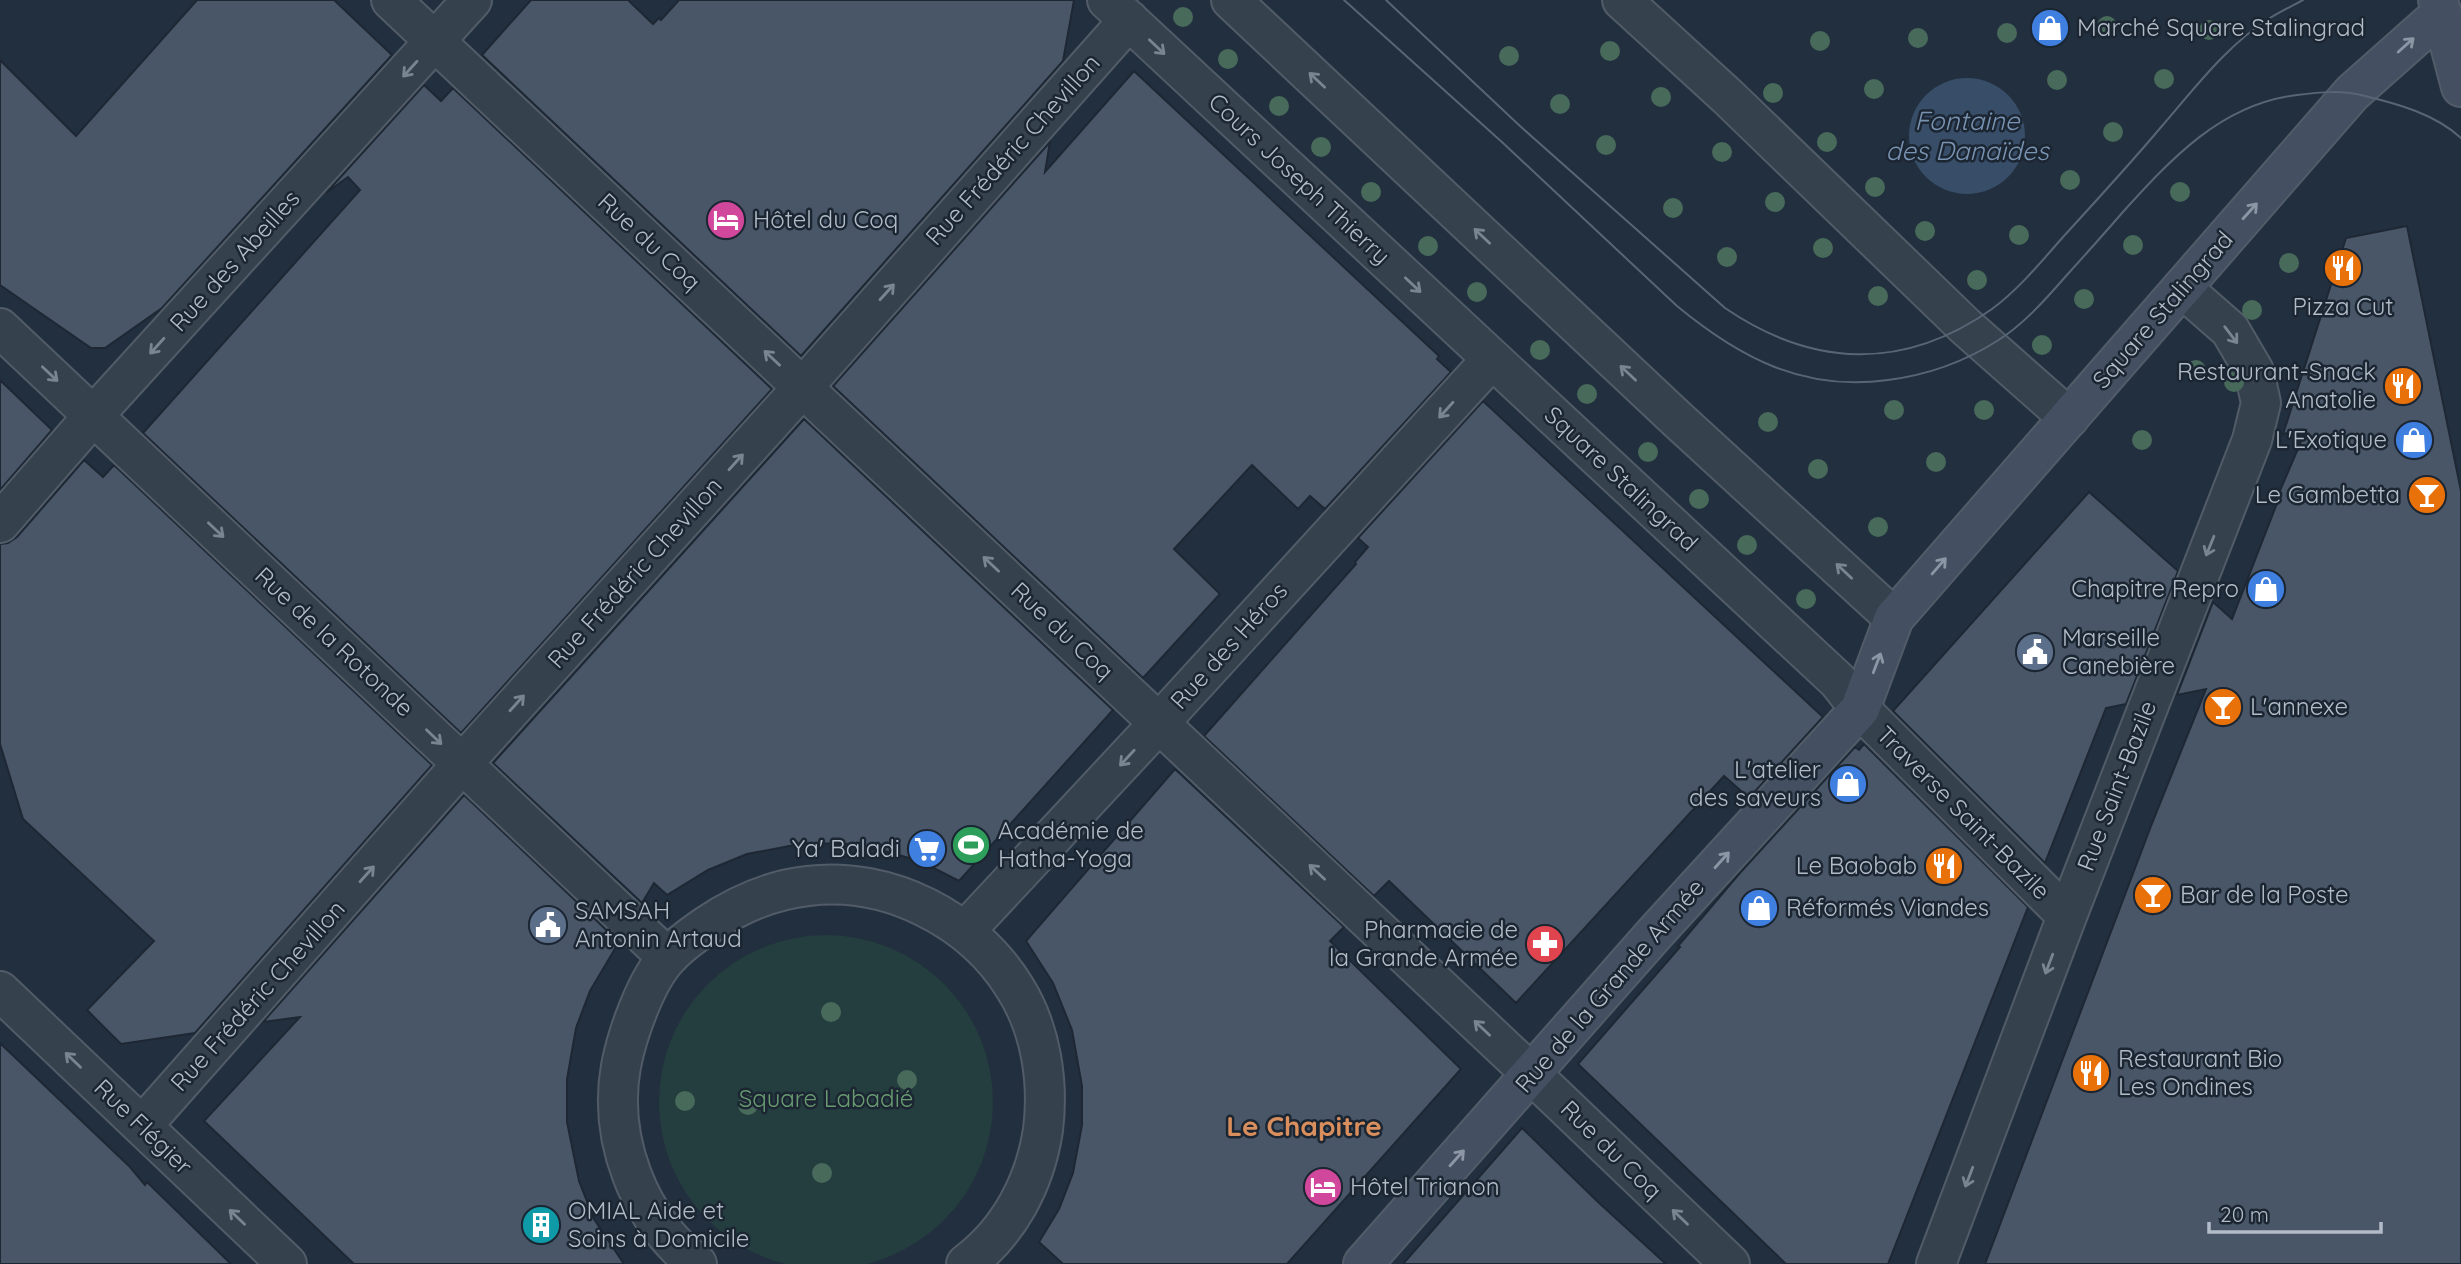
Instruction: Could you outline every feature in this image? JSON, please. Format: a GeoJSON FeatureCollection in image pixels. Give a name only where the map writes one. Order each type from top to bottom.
{"type":"FeatureCollection","features":[{"type":"Feature","properties":{"kind":"main road"},"geometry":{"type":"LineString","coordinates":[[2447,11],[2461,87]]}},
{"type":"Feature","properties":{"kind":"main road","name":"Square Stalingrad"},"geometry":{"type":"LineString","coordinates":[[1860,709],[1894,618],[2352,93],[2447,11]]}},
{"type":"Feature","properties":{"kind":"main road","name":"Rue de la Grande Armée"},"geometry":{"type":"LineString","coordinates":[[1363,1264],[1656,932],[1860,709]]}},
{"type":"Feature","properties":{"kind":"street","name":"Rue du Coq"},"geometry":{"type":"LineString","coordinates":[[391,0],[1730,1264]]}},
{"type":"Feature","properties":{"kind":"street","name":"Rue des Abeilles"},"geometry":{"type":"LineString","coordinates":[[0,523],[94,415],[472,0]]}},
{"type":"Feature","properties":{"kind":"street"},"geometry":{"type":"LineString","coordinates":[[1231,0],[1687,429],[1894,618]]}},
{"type":"Feature","properties":{"kind":"street"},"geometry":{"type":"LineString","coordinates":[[1622,0],[1697,68],[1965,326],[2069,418]]}},
{"type":"Feature","properties":{"kind":"street","name":"Cours Joseph Thierry"},"geometry":{"type":"LineString","coordinates":[[1118,10],[1492,359]]}},
{"type":"Feature","properties":{"kind":"street","name":"Rue Frédéric Chevillon"},"geometry":{"type":"LineString","coordinates":[[142,1126],[462,764],[803,387],[1118,10]]}},
{"type":"Feature","properties":{"kind":"street","name":"Rue Saint-Bazile"},"geometry":{"type":"LineString","coordinates":[[1936,1264],[2067,916],[2252,440],[2261,403],[2254,371],[2230,330],[2182,288]]}},
{"type":"Feature","properties":{"kind":"street","name":"Rue de la Rotonde"},"geometry":{"type":"LineString","coordinates":[[0,328],[667,957]]}},
{"type":"Feature","properties":{"kind":"street","name":"Square Stalingrad"},"geometry":{"type":"LineString","coordinates":[[1492,359],[1838,681],[1860,709]]}},
{"type":"Feature","properties":{"kind":"street","name":"Rue des Héros"},"geometry":{"type":"LineString","coordinates":[[965,931],[1492,359]]}},
{"type":"Feature","properties":{"kind":"street","name":"Traverse Saint-Bazile"},"geometry":{"type":"LineString","coordinates":[[1860,709],[2067,916]]}},
{"type":"Feature","properties":{"kind":"street"},"geometry":{"type":"LineString","coordinates":[[689,1262],[651,1216],[631,1174],[620,1130],[618,1084],[626,1039],[644,996],[667,957],[732,909],[769,894],[808,886],[849,885],[888,892],[925,906],[965,931],[990,955],[1015,988],[1033,1025],[1043,1065],[1046,1106],[1040,1147],[1028,1187],[983,1260]]}},
{"type":"Feature","properties":{"kind":"street","name":"Rue Flégier"},"geometry":{"type":"LineString","coordinates":[[0,990],[287,1264]]}},
{"type":"Feature","properties":{"kind":"green space","name":"Square Labadié"},"geometry":{"type":"Polygon","coordinates":[[[826,935],[859,939],[890,948],[919,963],[944,984],[965,1009],[980,1038],[989,1069],[993,1102],[989,1135],[980,1166],[965,1195],[944,1220],[919,1241],[890,1256],[859,1265],[826,1269],[793,1265],[762,1256],[733,1241],[708,1220],[687,1195],[672,1166],[663,1135],[659,1102],[663,1069],[672,1038],[687,1009],[708,984],[733,963],[762,948],[793,939],[826,935]]]}},
{"type":"Feature","properties":{"kind":"water","name":"Fontaine des Danaïdes"},"geometry":{"type":"Polygon","coordinates":[[[1967,78],[1989,82],[2008,95],[2021,114],[2025,136],[2021,158],[2008,177],[1989,190],[1967,194],[1945,190],[1926,177],[1913,158],[1909,136],[1913,114],[1926,95],[1945,82],[1967,78]]]}},
{"type":"Feature","properties":{"kind":"building"},"geometry":{"type":"Polygon","coordinates":[[[197,0],[334,0],[392,55],[162,308],[105,348],[91,348],[0,285],[0,60],[76,136],[197,0]]]}},
{"type":"Feature","properties":{"kind":"building"},"geometry":{"type":"Polygon","coordinates":[[[531,0],[628,0],[653,24],[659,18],[661,20],[679,0],[1074,0],[1063,61],[801,356],[482,55],[531,0]]]}},
{"type":"Feature","properties":{"kind":"building"},"geometry":{"type":"Polygon","coordinates":[[[1134,71],[1439,356],[1437,359],[1451,372],[1325,509],[1310,496],[1298,509],[1252,465],[1174,549],[1220,594],[1143,678],[833,386],[1050,142],[1045,172],[1134,71]]]}},
{"type":"Feature","properties":{"kind":"building"},"geometry":{"type":"Polygon","coordinates":[[[424,85],[441,101],[453,88],[772,389],[461,733],[143,433],[360,190],[348,177],[326,193],[424,85]]]}},
{"type":"Feature","properties":{"kind":"building"},"geometry":{"type":"Polygon","coordinates":[[[2407,226],[2461,491],[2461,1264],[1985,1264],[2151,826],[2206,689],[2177,695],[2213,602],[2232,619],[2279,493],[2306,430],[2283,434],[2346,238],[2407,226]]]}},
{"type":"Feature","properties":{"kind":"building"},"geometry":{"type":"Polygon","coordinates":[[[0,380],[52,430],[0,490],[0,380]]]}},
{"type":"Feature","properties":{"kind":"building"},"geometry":{"type":"Polygon","coordinates":[[[1483,401],[1823,717],[1749,798],[1724,776],[1516,1003],[1389,881],[1374,896],[1204,736],[1356,564],[1368,547],[1358,538],[1483,401]]]}},
{"type":"Feature","properties":{"kind":"building"},"geometry":{"type":"Polygon","coordinates":[[[804,419],[1113,710],[959,881],[922,862],[889,852],[850,844],[805,843],[747,854],[708,870],[667,895],[654,883],[642,903],[493,763],[804,419]]]}},
{"type":"Feature","properties":{"kind":"building"},"geometry":{"type":"Polygon","coordinates":[[[84,460],[103,477],[114,465],[432,765],[195,1033],[121,1044],[87,1010],[154,941],[23,819],[0,744],[0,544],[8,543],[17,537],[84,460]]]}},
{"type":"Feature","properties":{"kind":"building"},"geometry":{"type":"Polygon","coordinates":[[[2089,492],[2178,571],[2126,704],[2106,708],[2045,863],[1893,711],[2089,492]]]}},
{"type":"Feature","properties":{"kind":"building"},"geometry":{"type":"Polygon","coordinates":[[[1864,744],[2028,907],[1888,1264],[1786,1264],[1578,1064],[1680,947],[1678,946],[1739,874],[1855,747],[1859,750],[1864,744]]]}},
{"type":"Feature","properties":{"kind":"building"},"geometry":{"type":"Polygon","coordinates":[[[1175,769],[1344,927],[1330,941],[1461,1069],[1287,1264],[1063,1264],[1039,1242],[1059,1209],[1073,1173],[1082,1125],[1082,1086],[1072,1030],[1053,983],[1026,941],[1175,769]]]}},
{"type":"Feature","properties":{"kind":"building"},"geometry":{"type":"Polygon","coordinates":[[[464,795],[619,942],[590,991],[576,1028],[567,1079],[567,1122],[579,1181],[594,1219],[624,1264],[354,1264],[204,1121],[300,1017],[263,1022],[464,795]]]}},
{"type":"Feature","properties":{"kind":"building"},"geometry":{"type":"Polygon","coordinates":[[[0,1043],[130,1167],[145,1185],[147,1182],[231,1264],[0,1264],[0,1043]]]}},
{"type":"Feature","properties":{"kind":"building"},"geometry":{"type":"Polygon","coordinates":[[[1522,1128],[1598,1202],[1666,1264],[1403,1264],[1522,1128]]]}},
{"type":"Feature","properties":{"kind":"tram line"},"geometry":{"type":"LineString","coordinates":[[1344,0],[1503,143],[1677,306],[1701,325],[1749,355],[1775,367],[1828,381],[1888,380],[1917,375],[1958,361],[1997,341],[2042,302],[2140,193],[2179,154],[2221,122],[2270,100],[2323,92],[2356,94],[2416,111],[2440,122],[2461,138]]}},
{"type":"Feature","properties":{"kind":"tram line"},"geometry":{"type":"LineString","coordinates":[[1386,0],[1520,126],[1725,308],[1758,328],[1791,342],[1825,351],[1858,354],[1892,352],[1926,343],[1959,329],[1992,309],[2021,284],[2226,54],[2274,15],[2303,0]]}},
{"type":"Feature","properties":{"kind":"place","name":"Marché Square Stalingrad"},"geometry":{"type":"Point","coordinates":[2050,28]}},
{"type":"Feature","properties":{"kind":"place","name":"Hôtel du Coq"},"geometry":{"type":"Point","coordinates":[726,220]}},
{"type":"Feature","properties":{"kind":"place","name":"Pizza Cut"},"geometry":{"type":"Point","coordinates":[2343,268]}},
{"type":"Feature","properties":{"kind":"place","name":"Restaurant-Snack Anatolie"},"geometry":{"type":"Point","coordinates":[2403,386]}},
{"type":"Feature","properties":{"kind":"place","name":"L'Exotique"},"geometry":{"type":"Point","coordinates":[2414,440]}},
{"type":"Feature","properties":{"kind":"place","name":"Le Gambetta"},"geometry":{"type":"Point","coordinates":[2427,495]}},
{"type":"Feature","properties":{"kind":"place","name":"Chapitre Repro"},"geometry":{"type":"Point","coordinates":[2266,589]}},
{"type":"Feature","properties":{"kind":"place","name":"Marseille Canebière"},"geometry":{"type":"Point","coordinates":[2035,652]}},
{"type":"Feature","properties":{"kind":"place","name":"L'annexe"},"geometry":{"type":"Point","coordinates":[2223,707]}},
{"type":"Feature","properties":{"kind":"place","name":"L'atelier des saveurs"},"geometry":{"type":"Point","coordinates":[1848,784]}},
{"type":"Feature","properties":{"kind":"place","name":"Académie de Hatha-Yoga"},"geometry":{"type":"Point","coordinates":[971,845]}},
{"type":"Feature","properties":{"kind":"place","name":"Ya' Baladi"},"geometry":{"type":"Point","coordinates":[927,849]}},
{"type":"Feature","properties":{"kind":"place","name":"Le Baobab"},"geometry":{"type":"Point","coordinates":[1944,866]}},
{"type":"Feature","properties":{"kind":"place","name":"Bar de la Poste"},"geometry":{"type":"Point","coordinates":[2153,895]}},
{"type":"Feature","properties":{"kind":"place","name":"Réformés Viandes"},"geometry":{"type":"Point","coordinates":[1759,908]}},
{"type":"Feature","properties":{"kind":"place","name":"SAMSAH Antonin Artaud"},"geometry":{"type":"Point","coordinates":[548,925]}},
{"type":"Feature","properties":{"kind":"place","name":"Pharmacie de la Grande Armée"},"geometry":{"type":"Point","coordinates":[1545,944]}},
{"type":"Feature","properties":{"kind":"place","name":"Restaurant Bio Les Ondines"},"geometry":{"type":"Point","coordinates":[2091,1073]}},
{"type":"Feature","properties":{"kind":"place","name":"Hôtel Trianon"},"geometry":{"type":"Point","coordinates":[1323,1187]}},
{"type":"Feature","properties":{"kind":"place","name":"OMIAL Aide et Soins à Domicile"},"geometry":{"type":"Point","coordinates":[541,1225]}},
{"type":"Feature","properties":{"kind":"district","name":"Le Chapitre"},"geometry":{"type":"Point","coordinates":[1304,1126]}}]}
